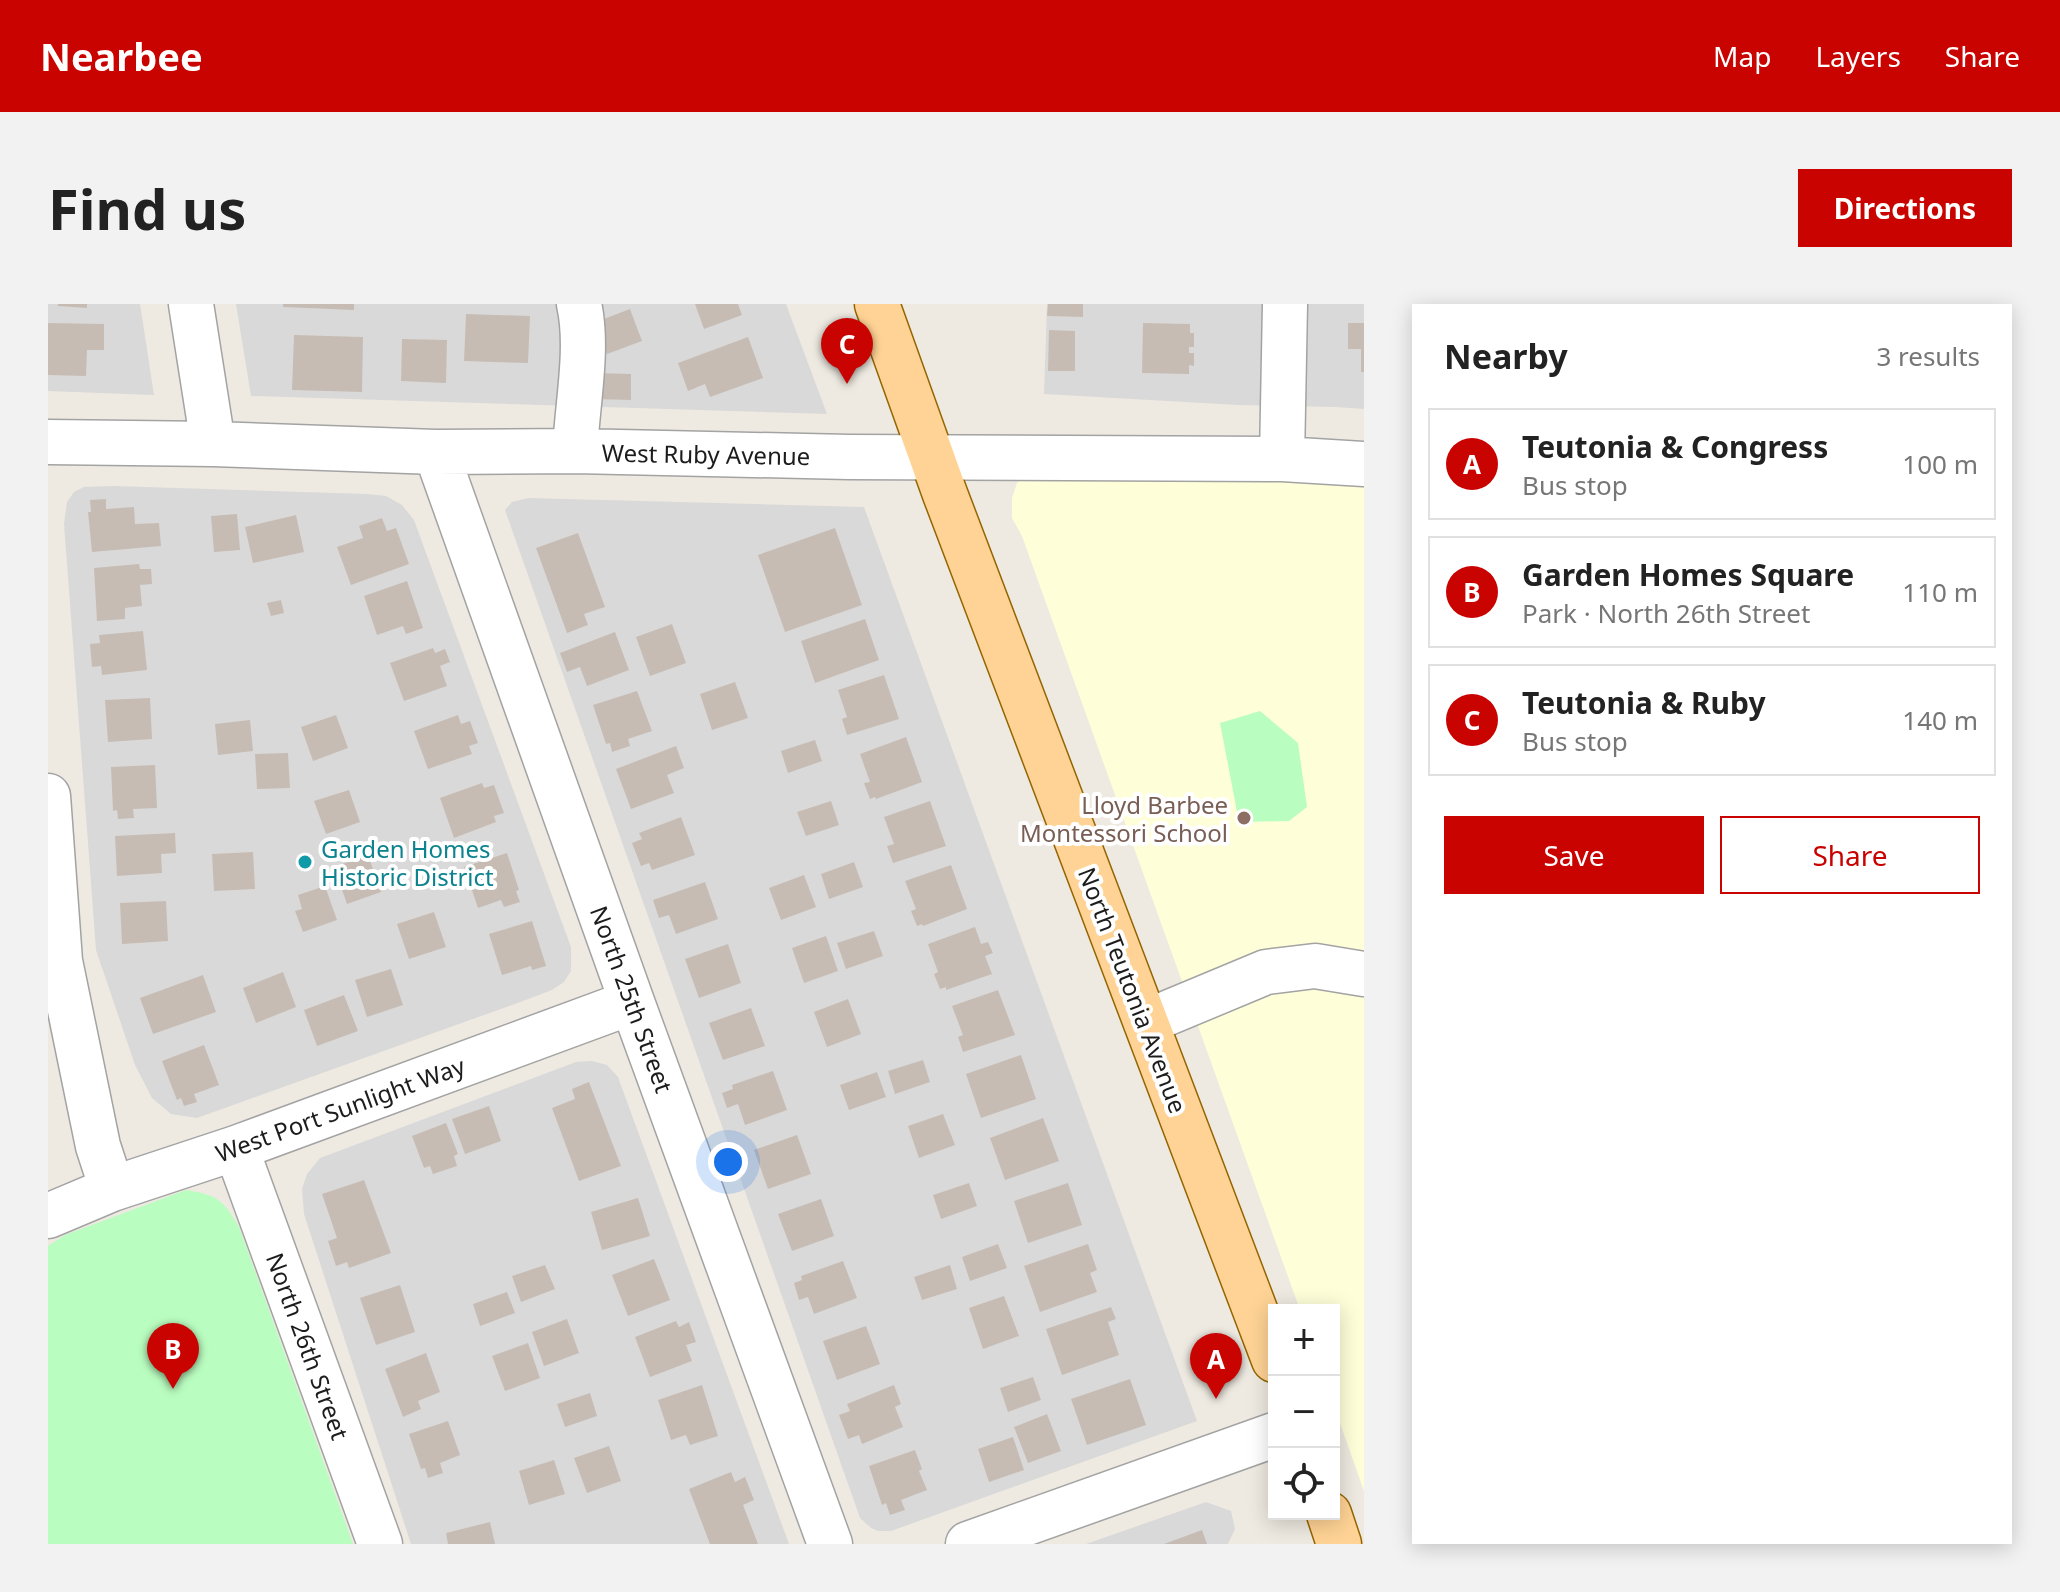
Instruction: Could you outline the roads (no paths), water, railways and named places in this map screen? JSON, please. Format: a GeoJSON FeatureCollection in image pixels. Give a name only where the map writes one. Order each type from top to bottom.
{"type":"FeatureCollection","features":[{"type":"Feature","properties":{"kind":"main road","name":"North Teutonia Avenue"},"geometry":{"type":"LineString","coordinates":[[877,304],[931,457],[1268,1344]]}},
{"type":"Feature","properties":{"kind":"main road"},"geometry":{"type":"LineString","coordinates":[[1331,1520],[1339,1544]]}},
{"type":"Feature","properties":{"kind":"street"},"geometry":{"type":"LineString","coordinates":[[191,304],[213,444]]}},
{"type":"Feature","properties":{"kind":"street"},"geometry":{"type":"LineString","coordinates":[[575,451],[583,355],[583,320],[579,304]]}},
{"type":"Feature","properties":{"kind":"street"},"geometry":{"type":"LineString","coordinates":[[1282,459],[1285,304]]}},
{"type":"Feature","properties":{"kind":"street","name":"West Ruby Avenue"},"geometry":{"type":"LineString","coordinates":[[48,442],[436,452],[1282,459],[1364,464]]}},
{"type":"Feature","properties":{"kind":"street","name":"North 25th Street"},"geometry":{"type":"LineString","coordinates":[[436,452],[830,1544]]}},
{"type":"Feature","properties":{"kind":"street"},"geometry":{"type":"LineString","coordinates":[[48,796],[60,961],[98,1146],[112,1189]]}},
{"type":"Feature","properties":{"kind":"street"},"geometry":{"type":"LineString","coordinates":[[1146,1022],[1266,972],[1315,966],[1364,974]]}},
{"type":"Feature","properties":{"kind":"street","name":"West Port Sunlight Way"},"geometry":{"type":"LineString","coordinates":[[48,1216],[112,1189],[236,1148],[632,1002]]}},
{"type":"Feature","properties":{"kind":"street","name":"North 26th Street"},"geometry":{"type":"LineString","coordinates":[[236,1148],[380,1544]]}},
{"type":"Feature","properties":{"kind":"street"},"geometry":{"type":"LineString","coordinates":[[968,1544],[1268,1437]]}},
{"type":"Feature","properties":{"kind":"place","name":"Teutonia & Ruby"},"geometry":{"type":"Point","coordinates":[847,384]}},
{"type":"Feature","properties":{"kind":"place","name":"Lloyd Barbee Montessori School"},"geometry":{"type":"Point","coordinates":[1244,818]}},
{"type":"Feature","properties":{"kind":"place","name":"Garden Homes Historic District"},"geometry":{"type":"Point","coordinates":[305,862]}},
{"type":"Feature","properties":{"kind":"place","name":"Garden Homes Square"},"geometry":{"type":"Point","coordinates":[173,1389]}},
{"type":"Feature","properties":{"kind":"place","name":"Teutonia & Congress"},"geometry":{"type":"Point","coordinates":[1216,1399]}}]}
